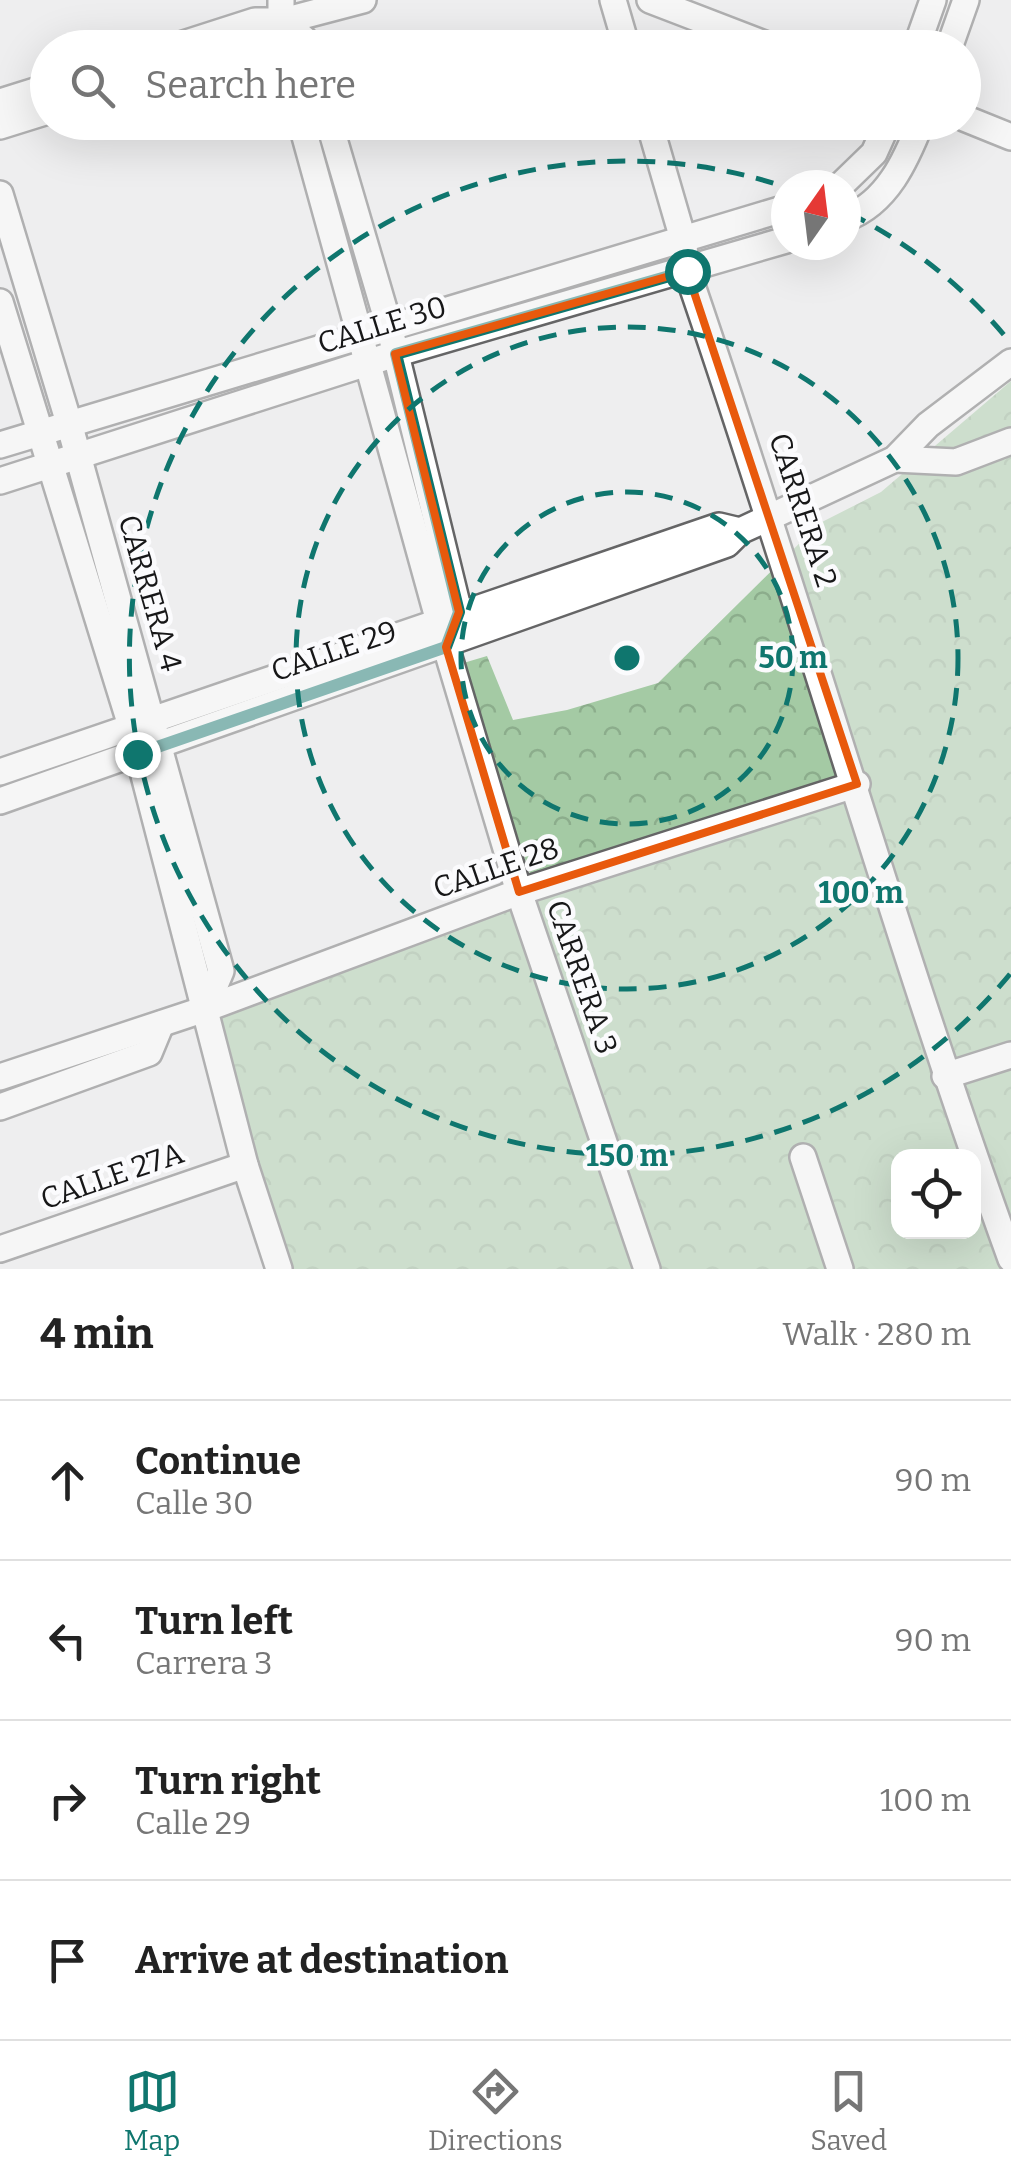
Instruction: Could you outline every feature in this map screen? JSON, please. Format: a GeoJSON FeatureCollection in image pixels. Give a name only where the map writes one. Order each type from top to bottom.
{"type":"FeatureCollection","features":[{"type":"Feature","properties":{"kind":"street"},"geometry":{"type":"LineString","coordinates":[[227,30],[255,21],[282,23],[363,0]]}},
{"type":"Feature","properties":{"kind":"street"},"geometry":{"type":"LineString","coordinates":[[612,0],[621,30]]}},
{"type":"Feature","properties":{"kind":"street"},"geometry":{"type":"LineString","coordinates":[[650,0],[728,30]]}},
{"type":"Feature","properties":{"kind":"street"},"geometry":{"type":"LineString","coordinates":[[922,30],[933,0]]}},
{"type":"Feature","properties":{"kind":"street"},"geometry":{"type":"LineString","coordinates":[[955,30],[966,0]]}},
{"type":"Feature","properties":{"kind":"street"},"geometry":{"type":"LineString","coordinates":[[0,102],[30,93]]}},
{"type":"Feature","properties":{"kind":"street"},"geometry":{"type":"LineString","coordinates":[[0,126],[30,117]]}},
{"type":"Feature","properties":{"kind":"street"},"geometry":{"type":"LineString","coordinates":[[981,125],[1011,137]]}},
{"type":"Feature","properties":{"kind":"street","name":"CARRERA 3"},"geometry":{"type":"LineString","coordinates":[[306,140],[368,362],[449,616]]}},
{"type":"Feature","properties":{"kind":"street","name":"CARRERA 3"},"geometry":{"type":"LineString","coordinates":[[334,140],[396,354],[449,616],[446,647],[519,892],[647,1269]]}},
{"type":"Feature","properties":{"kind":"street","name":"CARRERA 2"},"geometry":{"type":"LineString","coordinates":[[653,140],[683,239],[687,271],[772,516],[945,1076],[1011,1260]]}},
{"type":"Feature","properties":{"kind":"street"},"geometry":{"type":"LineString","coordinates":[[856,170],[874,153],[880,140]]}},
{"type":"Feature","properties":{"kind":"street"},"geometry":{"type":"LineString","coordinates":[[861,208],[882,193],[904,166],[913,140]]}},
{"type":"Feature","properties":{"kind":"street","name":"CARRERA 4"},"geometry":{"type":"LineString","coordinates":[[0,194],[78,455],[146,738],[205,1009],[245,1165],[279,1269]]}},
{"type":"Feature","properties":{"kind":"street","name":"CALLE 30"},"geometry":{"type":"LineString","coordinates":[[0,444],[771,213]]}},
{"type":"Feature","properties":{"kind":"street","name":"CALLE 30"},"geometry":{"type":"LineString","coordinates":[[0,481],[368,362],[771,245]]}},
{"type":"Feature","properties":{"kind":"street","name":"CARRERA 4"},"geometry":{"type":"LineString","coordinates":[[0,302],[50,464],[146,738]]}},
{"type":"Feature","properties":{"kind":"street","name":"CALLE 29"},"geometry":{"type":"LineString","coordinates":[[0,772],[146,738],[446,647],[728,544],[740,531],[896,458],[928,425],[1011,362]]}},
{"type":"Feature","properties":{"kind":"street"},"geometry":{"type":"LineString","coordinates":[[896,458],[956,462],[1011,441]]}},
{"type":"Feature","properties":{"kind":"street","name":"CALLE 29"},"geometry":{"type":"LineString","coordinates":[[0,802],[146,738],[449,616],[719,526],[740,531]]}},
{"type":"Feature","properties":{"kind":"street","name":"CALLE 28"},"geometry":{"type":"LineString","coordinates":[[0,1077],[205,1009],[519,892],[857,784]]}},
{"type":"Feature","properties":{"kind":"street"},"geometry":{"type":"LineString","coordinates":[[0,1106],[149,1053],[161,1024]]}},
{"type":"Feature","properties":{"kind":"street"},"geometry":{"type":"LineString","coordinates":[[945,1076],[1011,1055]]}},
{"type":"Feature","properties":{"kind":"street"},"geometry":{"type":"LineString","coordinates":[[803,1157],[840,1269]]}},
{"type":"Feature","properties":{"kind":"street","name":"CALLE 27A"},"geometry":{"type":"LineString","coordinates":[[0,1249],[245,1165]]}},
{"type":"Feature","properties":{"kind":"highlighted area"},"geometry":{"type":"Polygon","coordinates":[[[687,271],[857,784],[519,892],[446,647],[459,612],[395,354],[687,271]]]}},
{"type":"Feature","properties":{"kind":"green space"},"geometry":{"type":"Polygon","coordinates":[[[1011,381],[1011,1269],[278,1269],[198,1003],[531,877],[460,664],[487,656],[513,720],[567,710],[658,683],[820,523],[881,492],[1011,381]]]}},
{"type":"Feature","properties":{"kind":"route"},"geometry":{"type":"LineString","coordinates":[[137,754],[446,647],[459,612],[396,354],[687,271]]}}]}
